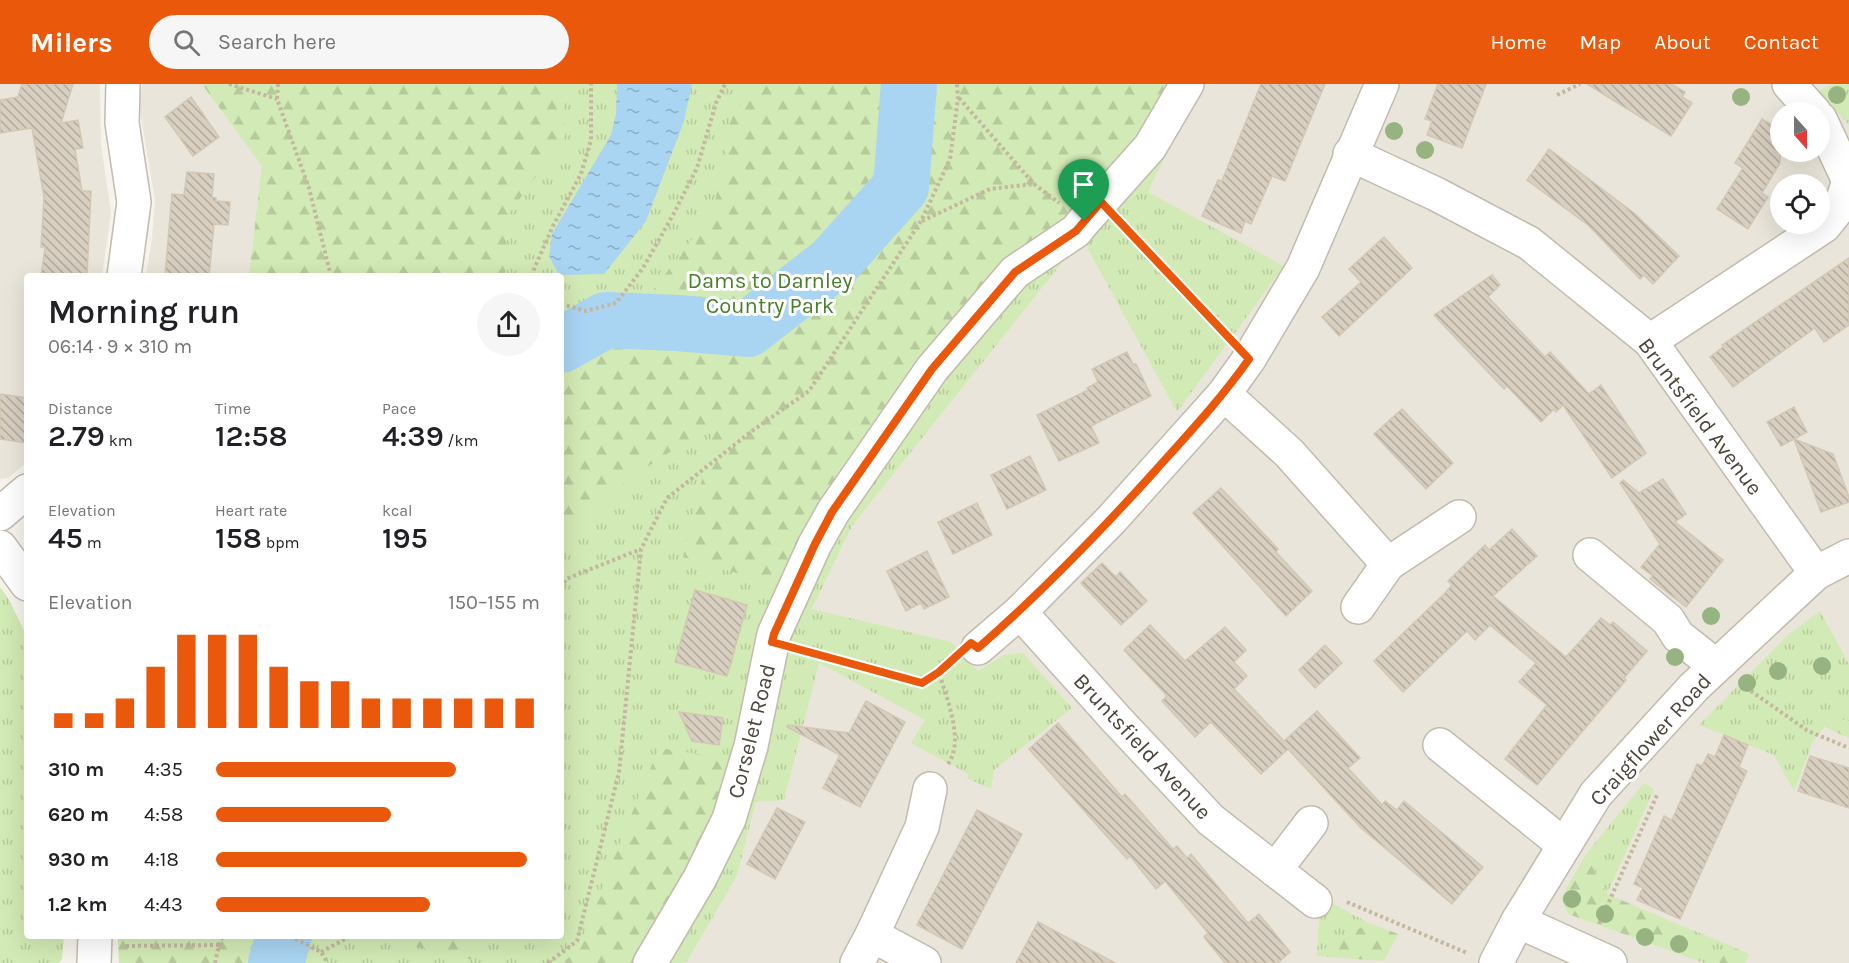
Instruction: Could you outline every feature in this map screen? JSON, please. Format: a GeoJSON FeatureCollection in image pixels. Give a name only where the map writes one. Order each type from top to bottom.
{"type":"FeatureCollection","features":[{"type":"Feature","properties":{"kind":"street"},"geometry":{"type":"LineString","coordinates":[[123,84],[122,123],[134,202],[124,273]]}},
{"type":"Feature","properties":{"kind":"street","name":"Corselet Road"},"geometry":{"type":"LineString","coordinates":[[650,963],[700,878],[729,819],[751,746],[774,634],[832,512],[932,369],[1015,272],[1076,231],[1150,147],[1187,84]]}},
{"type":"Feature","properties":{"kind":"street"},"geometry":{"type":"LineString","coordinates":[[978,648],[1020,612],[1111,520],[1224,394],[1249,359],[1303,268],[1382,84]]}},
{"type":"Feature","properties":{"kind":"street"},"geometry":{"type":"LineString","coordinates":[[1789,84],[1805,102]]}},
{"type":"Feature","properties":{"kind":"street"},"geometry":{"type":"LineString","coordinates":[[1650,341],[1824,226],[1841,205],[1849,181],[1830,140]]}},
{"type":"Feature","properties":{"kind":"street","name":"Bruntsfield Avenue"},"geometry":{"type":"LineString","coordinates":[[1350,154],[1436,194],[1529,243],[1650,341],[1816,573]]}},
{"type":"Feature","properties":{"kind":"street"},"geometry":{"type":"LineString","coordinates":[[1224,394],[1289,453],[1388,564]]}},
{"type":"Feature","properties":{"kind":"street"},"geometry":{"type":"LineString","coordinates":[[0,514],[24,493]]}},
{"type":"Feature","properties":{"kind":"street"},"geometry":{"type":"LineString","coordinates":[[1358,608],[1388,564],[1459,518]]}},
{"type":"Feature","properties":{"kind":"street"},"geometry":{"type":"LineString","coordinates":[[0,547],[24,580]]}},
{"type":"Feature","properties":{"kind":"street"},"geometry":{"type":"LineString","coordinates":[[1590,555],[1668,620],[1678,636],[1716,666]]}},
{"type":"Feature","properties":{"kind":"street","name":"Craigflower Road"},"geometry":{"type":"LineString","coordinates":[[1482,958],[1518,921],[1596,794],[1716,666],[1816,573],[1849,556]]}},
{"type":"Feature","properties":{"kind":"street","name":"Bruntsfield Avenue"},"geometry":{"type":"LineString","coordinates":[[1020,612],[1211,820],[1315,901]]}},
{"type":"Feature","properties":{"kind":"street"},"geometry":{"type":"LineString","coordinates":[[1440,745],[1564,845]]}},
{"type":"Feature","properties":{"kind":"street"},"geometry":{"type":"LineString","coordinates":[[924,963],[865,949],[922,827],[930,789]]}},
{"type":"Feature","properties":{"kind":"street"},"geometry":{"type":"LineString","coordinates":[[1275,870],[1311,823]]}},
{"type":"Feature","properties":{"kind":"street"},"geometry":{"type":"LineString","coordinates":[[1518,921],[1597,958]]}},
{"type":"Feature","properties":{"kind":"path"},"geometry":{"type":"LineString","coordinates":[[229,84],[277,99]]}},
{"type":"Feature","properties":{"kind":"path"},"geometry":{"type":"LineString","coordinates":[[278,84],[277,99],[309,188],[330,273]]}},
{"type":"Feature","properties":{"kind":"path"},"geometry":{"type":"LineString","coordinates":[[532,273],[553,226],[581,174],[591,140],[591,84]]}},
{"type":"Feature","properties":{"kind":"path"},"geometry":{"type":"LineString","coordinates":[[564,305],[586,311],[616,303],[643,268],[674,215],[697,168],[716,103],[725,84]]}},
{"type":"Feature","properties":{"kind":"path"},"geometry":{"type":"LineString","coordinates":[[548,963],[577,941],[620,772],[641,549],[667,498],[752,431],[809,391],[921,221],[950,159],[958,98],[957,84]]}},
{"type":"Feature","properties":{"kind":"path"},"geometry":{"type":"LineString","coordinates":[[1557,95],[1580,84]]}},
{"type":"Feature","properties":{"kind":"path"},"geometry":{"type":"LineString","coordinates":[[958,98],[1034,184],[1092,212],[1249,359]]}},
{"type":"Feature","properties":{"kind":"path"},"geometry":{"type":"LineString","coordinates":[[921,221],[990,189],[1034,184]]}},
{"type":"Feature","properties":{"kind":"path"},"geometry":{"type":"LineString","coordinates":[[564,583],[566,579],[641,549]]}},
{"type":"Feature","properties":{"kind":"path"},"geometry":{"type":"LineString","coordinates":[[772,642],[922,683],[939,672],[971,643],[978,648]]}},
{"type":"Feature","properties":{"kind":"path"},"geometry":{"type":"LineString","coordinates":[[1716,666],[1808,731],[1849,748]]}},
{"type":"Feature","properties":{"kind":"path"},"geometry":{"type":"LineString","coordinates":[[930,789],[952,758],[956,735],[939,672]]}},
{"type":"Feature","properties":{"kind":"path"},"geometry":{"type":"LineString","coordinates":[[1597,958],[1658,793]]}},
{"type":"Feature","properties":{"kind":"path"},"geometry":{"type":"LineString","coordinates":[[1315,901],[1334,896],[1482,958]]}},
{"type":"Feature","properties":{"kind":"path"},"geometry":{"type":"LineString","coordinates":[[215,963],[222,939]]}},
{"type":"Feature","properties":{"kind":"path"},"geometry":{"type":"LineString","coordinates":[[296,939],[321,952],[328,963]]}},
{"type":"Feature","properties":{"kind":"path"},"geometry":{"type":"LineString","coordinates":[[321,952],[345,939]]}},
{"type":"Feature","properties":{"kind":"path"},"geometry":{"type":"LineString","coordinates":[[94,948],[219,945]]}},
{"type":"Feature","properties":{"kind":"shaded area"},"geometry":{"type":"Polygon","coordinates":[[[0,84],[100,84],[101,144],[111,213],[102,273],[24,273],[24,465],[8,478],[0,479],[0,84]]]}},
{"type":"Feature","properties":{"kind":"shaded area"},"geometry":{"type":"Polygon","coordinates":[[[142,84],[202,84],[262,166],[249,273],[146,273],[155,200],[139,106],[142,84]]]}},
{"type":"Feature","properties":{"kind":"shaded area"},"geometry":{"type":"Polygon","coordinates":[[[1201,84],[1849,84],[1849,963],[686,963],[737,876],[812,609],[852,526],[1083,237],[1177,412],[1148,192],[1201,84]]]}},
{"type":"Feature","properties":{"kind":"green space","name":"Dams to Darnley Country Park"},"geometry":{"type":"Polygon","coordinates":[[[202,84],[1201,84],[1148,192],[1284,266],[1177,412],[1082,238],[852,526],[812,609],[951,642],[978,671],[1004,655],[1023,653],[1072,708],[994,770],[991,789],[967,778],[968,774],[911,743],[925,720],[819,663],[784,800],[756,802],[737,876],[686,963],[119,963],[118,939],[564,939],[564,273],[249,273],[262,166],[202,84]]]}},
{"type":"Feature","properties":{"kind":"green space"},"geometry":{"type":"Polygon","coordinates":[[[202,84],[561,84],[565,136],[508,215],[505,273],[249,273],[262,166],[202,84]]]}},
{"type":"Feature","properties":{"kind":"green space"},"geometry":{"type":"Polygon","coordinates":[[[764,84],[1178,84],[1163,111],[1066,222],[853,505],[783,587],[683,557],[716,422],[630,478],[564,534],[564,351],[615,349],[650,294],[713,212],[733,113],[764,84]]]}},
{"type":"Feature","properties":{"kind":"green space"},"geometry":{"type":"Polygon","coordinates":[[[1833,84],[1849,84],[1849,125],[1830,102],[1818,91],[1833,84]]]}},
{"type":"Feature","properties":{"kind":"green space"},"geometry":{"type":"Polygon","coordinates":[[[0,587],[24,630],[24,939],[64,939],[62,959],[59,963],[0,963],[0,587]]]}},
{"type":"Feature","properties":{"kind":"green space"},"geometry":{"type":"Polygon","coordinates":[[[1820,611],[1849,664],[1849,721],[1832,718],[1813,741],[1794,791],[1774,755],[1699,725],[1788,635],[1820,611]]]}},
{"type":"Feature","properties":{"kind":"green space"},"geometry":{"type":"Polygon","coordinates":[[[1832,718],[1849,721],[1849,738],[1825,727],[1832,718]]]}},
{"type":"Feature","properties":{"kind":"green space"},"geometry":{"type":"Polygon","coordinates":[[[659,748],[736,760],[723,866],[716,887],[671,963],[562,963],[574,953],[587,928],[659,748]]]}},
{"type":"Feature","properties":{"kind":"green space"},"geometry":{"type":"Polygon","coordinates":[[[1644,783],[1654,789],[1607,894],[1586,854],[1644,783]]]}},
{"type":"Feature","properties":{"kind":"green space"},"geometry":{"type":"Polygon","coordinates":[[[1586,854],[1607,894],[1680,925],[1668,950],[1568,914],[1561,898],[1586,854]]]}},
{"type":"Feature","properties":{"kind":"green space"},"geometry":{"type":"Polygon","coordinates":[[[1330,902],[1369,923],[1317,953],[1319,921],[1330,902]]]}},
{"type":"Feature","properties":{"kind":"green space"},"geometry":{"type":"Polygon","coordinates":[[[1369,923],[1398,934],[1384,961],[1316,956],[1317,953],[1369,923]]]}},
{"type":"Feature","properties":{"kind":"green space"},"geometry":{"type":"Polygon","coordinates":[[[1680,925],[1729,945],[1714,963],[1704,963],[1668,950],[1680,925]]]}},
{"type":"Feature","properties":{"kind":"green space"},"geometry":{"type":"Polygon","coordinates":[[[118,939],[313,939],[303,963],[119,963],[118,939]]]}},
{"type":"Feature","properties":{"kind":"green space"},"geometry":{"type":"Polygon","coordinates":[[[394,939],[476,939],[473,960],[396,942],[394,939]]]}},
{"type":"Feature","properties":{"kind":"green space"},"geometry":{"type":"Polygon","coordinates":[[[1729,945],[1749,954],[1745,963],[1714,963],[1729,945]]]}},
{"type":"Feature","properties":{"kind":"water"},"geometry":{"type":"Polygon","coordinates":[[[617,84],[692,84],[684,121],[646,221],[604,274],[558,273],[549,256],[552,234],[611,135],[616,114],[617,84]]]}},
{"type":"Feature","properties":{"kind":"building"},"geometry":{"type":"Polygon","coordinates":[[[22,84],[73,84],[61,123],[78,120],[83,148],[75,149],[82,191],[91,191],[87,273],[41,273],[45,247],[41,247],[44,197],[32,128],[0,133],[0,100],[18,97],[22,84]]]}},
{"type":"Feature","properties":{"kind":"building"},"geometry":{"type":"Polygon","coordinates":[[[1261,84],[1325,84],[1285,181],[1272,176],[1251,224],[1245,221],[1241,233],[1202,216],[1218,180],[1222,181],[1261,84]]]}},
{"type":"Feature","properties":{"kind":"building"},"geometry":{"type":"Polygon","coordinates":[[[1438,84],[1486,84],[1462,148],[1427,135],[1432,121],[1425,119],[1438,84]]]}},
{"type":"Feature","properties":{"kind":"building"},"geometry":{"type":"Polygon","coordinates":[[[1587,84],[1671,84],[1685,92],[1682,97],[1692,103],[1671,136],[1587,84]]]}},
{"type":"Feature","properties":{"kind":"building"},"geometry":{"type":"Polygon","coordinates":[[[191,97],[219,137],[193,156],[165,117],[191,97]]]}},
{"type":"Feature","properties":{"kind":"building"},"geometry":{"type":"Polygon","coordinates":[[[1762,119],[1770,124],[1770,162],[1780,163],[1773,174],[1770,174],[1770,180],[1762,193],[1768,197],[1748,229],[1717,209],[1743,168],[1735,163],[1762,119]]]}},
{"type":"Feature","properties":{"kind":"building"},"geometry":{"type":"Polygon","coordinates":[[[1549,149],[1634,213],[1679,256],[1653,284],[1644,275],[1640,279],[1588,225],[1527,180],[1549,149]]]}},
{"type":"Feature","properties":{"kind":"building"},"geometry":{"type":"Polygon","coordinates":[[[187,172],[214,174],[212,197],[216,198],[216,201],[230,202],[228,225],[214,224],[209,273],[165,273],[172,194],[184,195],[187,172]]]}},
{"type":"Feature","properties":{"kind":"building"},"geometry":{"type":"Polygon","coordinates":[[[1384,237],[1412,268],[1339,336],[1322,317],[1361,282],[1349,269],[1384,237]]]}},
{"type":"Feature","properties":{"kind":"building"},"geometry":{"type":"Polygon","coordinates":[[[1849,258],[1849,325],[1824,342],[1815,328],[1733,387],[1710,357],[1723,347],[1722,345],[1849,258]]]}},
{"type":"Feature","properties":{"kind":"building"},"geometry":{"type":"Polygon","coordinates":[[[1492,275],[1500,285],[1488,297],[1545,357],[1550,352],[1589,394],[1601,385],[1646,453],[1612,478],[1563,405],[1556,412],[1554,409],[1541,422],[1507,386],[1504,389],[1434,315],[1492,275]]]}},
{"type":"Feature","properties":{"kind":"building"},"geometry":{"type":"Polygon","coordinates":[[[1127,352],[1133,364],[1136,364],[1151,396],[1091,426],[1099,443],[1059,461],[1037,415],[1088,390],[1087,388],[1098,382],[1092,369],[1127,352]]]}},
{"type":"Feature","properties":{"kind":"building"},"geometry":{"type":"Polygon","coordinates":[[[0,394],[24,398],[24,443],[0,439],[0,394]]]}},
{"type":"Feature","properties":{"kind":"building"},"geometry":{"type":"Polygon","coordinates":[[[1794,407],[1807,432],[1781,446],[1767,422],[1794,407]]]}},
{"type":"Feature","properties":{"kind":"building"},"geometry":{"type":"Polygon","coordinates":[[[1402,409],[1453,463],[1426,489],[1374,434],[1402,409]]]}},
{"type":"Feature","properties":{"kind":"building"},"geometry":{"type":"Polygon","coordinates":[[[1794,439],[1833,454],[1849,502],[1821,512],[1794,439]]]}},
{"type":"Feature","properties":{"kind":"building"},"geometry":{"type":"Polygon","coordinates":[[[1030,456],[1046,490],[1007,509],[991,475],[1030,456]]]}},
{"type":"Feature","properties":{"kind":"building"},"geometry":{"type":"Polygon","coordinates":[[[1663,479],[1686,514],[1675,522],[1723,560],[1686,607],[1650,579],[1653,576],[1641,567],[1660,544],[1620,483],[1623,480],[1639,493],[1663,479]]]}},
{"type":"Feature","properties":{"kind":"building"},"geometry":{"type":"Polygon","coordinates":[[[1221,488],[1278,549],[1276,552],[1312,591],[1286,616],[1193,513],[1221,488]]]}},
{"type":"Feature","properties":{"kind":"building"},"geometry":{"type":"Polygon","coordinates":[[[977,503],[992,535],[953,554],[938,522],[977,503]]]}},
{"type":"Feature","properties":{"kind":"building"},"geometry":{"type":"Polygon","coordinates":[[[1512,529],[1537,556],[1493,596],[1566,657],[1601,618],[1610,625],[1613,622],[1647,651],[1624,678],[1626,680],[1537,785],[1505,759],[1547,705],[1519,682],[1536,663],[1490,625],[1475,640],[1467,631],[1403,692],[1374,661],[1444,594],[1452,585],[1448,581],[1485,545],[1489,550],[1512,529]]]}},
{"type":"Feature","properties":{"kind":"building"},"geometry":{"type":"Polygon","coordinates":[[[927,551],[949,597],[924,609],[921,603],[906,611],[887,571],[927,551]]]}},
{"type":"Feature","properties":{"kind":"building"},"geometry":{"type":"Polygon","coordinates":[[[1102,563],[1116,577],[1120,572],[1147,601],[1121,625],[1081,583],[1102,563]]]}},
{"type":"Feature","properties":{"kind":"building"},"geometry":{"type":"Polygon","coordinates":[[[695,590],[747,605],[727,676],[675,662],[695,590]]]}},
{"type":"Feature","properties":{"kind":"building"},"geometry":{"type":"Polygon","coordinates":[[[1150,625],[1185,661],[1225,627],[1246,650],[1234,662],[1247,676],[1234,689],[1284,741],[1317,711],[1360,758],[1348,768],[1382,805],[1385,801],[1397,810],[1404,801],[1483,867],[1452,904],[1361,828],[1288,749],[1261,774],[1211,722],[1195,737],[1162,701],[1167,696],[1124,650],[1150,625]]]}},
{"type":"Feature","properties":{"kind":"building"},"geometry":{"type":"Polygon","coordinates":[[[1325,645],[1342,663],[1315,688],[1299,670],[1325,645]]]}},
{"type":"Feature","properties":{"kind":"building"},"geometry":{"type":"Polygon","coordinates":[[[866,701],[905,722],[860,807],[823,788],[840,755],[787,727],[788,725],[849,733],[866,701]]]}},
{"type":"Feature","properties":{"kind":"building"},"geometry":{"type":"Polygon","coordinates":[[[679,712],[723,718],[719,745],[692,741],[679,712]]]}},
{"type":"Feature","properties":{"kind":"building"},"geometry":{"type":"Polygon","coordinates":[[[1058,723],[1122,797],[1125,794],[1173,849],[1177,846],[1187,858],[1191,854],[1248,923],[1259,914],[1290,952],[1278,963],[1225,963],[1204,937],[1208,933],[1165,881],[1156,889],[1130,856],[1127,859],[1029,749],[1058,723]]]}},
{"type":"Feature","properties":{"kind":"building"},"geometry":{"type":"Polygon","coordinates":[[[1724,735],[1748,745],[1739,767],[1747,771],[1680,919],[1637,900],[1643,888],[1634,884],[1664,816],[1672,820],[1697,764],[1702,766],[1708,754],[1715,757],[1724,735]]]}},
{"type":"Feature","properties":{"kind":"building"},"geometry":{"type":"Polygon","coordinates":[[[1810,756],[1849,768],[1849,808],[1798,791],[1810,756]]]}},
{"type":"Feature","properties":{"kind":"building"},"geometry":{"type":"Polygon","coordinates":[[[777,808],[805,822],[775,879],[747,864],[777,808]]]}},
{"type":"Feature","properties":{"kind":"building"},"geometry":{"type":"Polygon","coordinates":[[[977,810],[1022,834],[962,949],[917,925],[977,810]]]}},
{"type":"Feature","properties":{"kind":"building"},"geometry":{"type":"Polygon","coordinates":[[[1038,922],[1115,963],[1016,963],[1038,922]]]}},
{"type":"Feature","properties":{"kind":"waterway"},"geometry":{"type":"LineString","coordinates":[[564,343],[606,320],[748,329],[833,263],[901,187],[909,84]]}},
{"type":"Feature","properties":{"kind":"waterway"},"geometry":{"type":"LineString","coordinates":[[276,963],[283,939]]}},
{"type":"Feature","properties":{"kind":"route"},"geometry":{"type":"LineString","coordinates":[[1101,202],[1249,359],[1224,394],[1111,520],[1020,612],[978,648],[971,643],[939,672],[922,683],[772,642],[815,544],[832,512],[932,369],[1015,272],[1076,231],[1084,221],[1101,202]]}}]}
